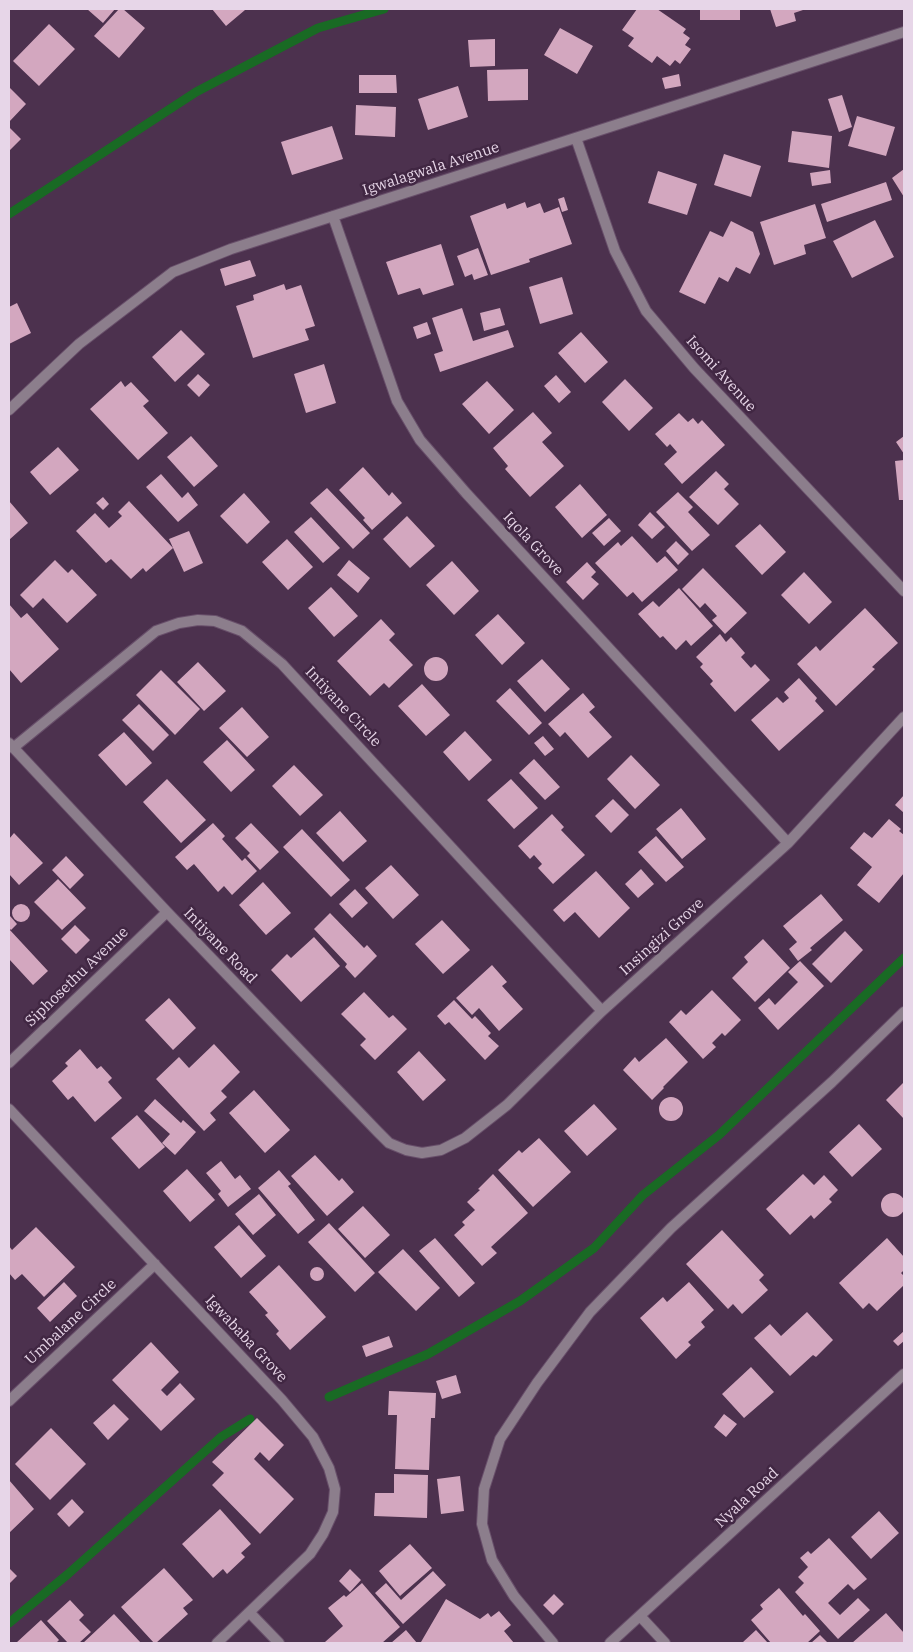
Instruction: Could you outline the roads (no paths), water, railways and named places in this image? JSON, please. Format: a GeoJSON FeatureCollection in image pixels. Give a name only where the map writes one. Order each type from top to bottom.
{"type":"FeatureCollection","features":[{"type":"Feature","properties":{"kind":"street","name":"Igwalagwala Avenue"},"geometry":{"type":"LineString","coordinates":[[9,410],[79,344],[173,272],[231,249],[904,32]]}},
{"type":"Feature","properties":{"kind":"street","name":"Isomi Avenue"},"geometry":{"type":"LineString","coordinates":[[576,138],[615,251],[646,311],[694,368],[904,591]]}},
{"type":"Feature","properties":{"kind":"street","name":"Iqola Grove"},"geometry":{"type":"LineString","coordinates":[[333,216],[397,401],[420,440],[466,493],[788,844]]}},
{"type":"Feature","properties":{"kind":"street","name":"Intiyane Circle"},"geometry":{"type":"LineString","coordinates":[[11,746],[156,631],[179,623],[198,620],[215,621],[242,631],[282,664],[602,1011]]}},
{"type":"Feature","properties":{"kind":"street","name":"Insingizi Grove"},"geometry":{"type":"LineString","coordinates":[[422,1153],[442,1150],[465,1138],[500,1111],[602,1011],[788,844],[904,717]]}},
{"type":"Feature","properties":{"kind":"street","name":"Intiyane Road"},"geometry":{"type":"LineString","coordinates":[[11,746],[389,1143],[406,1150],[422,1153]]}},
{"type":"Feature","properties":{"kind":"street","name":"Siphosethu Avenue"},"geometry":{"type":"LineString","coordinates":[[9,1063],[167,912]]}},
{"type":"Feature","properties":{"kind":"street"},"geometry":{"type":"LineString","coordinates":[[553,1643],[514,1596],[492,1560],[482,1524],[484,1489],[500,1439],[538,1383],[597,1305],[671,1228],[832,1082],[904,1012]]}},
{"type":"Feature","properties":{"kind":"street","name":"Igwababa Grove"},"geometry":{"type":"LineString","coordinates":[[9,1109],[282,1400],[313,1437],[329,1468],[335,1490],[333,1512],[323,1534],[310,1554],[250,1613]]}},
{"type":"Feature","properties":{"kind":"street","name":"Umbalane Circle"},"geometry":{"type":"LineString","coordinates":[[9,1401],[155,1264]]}},
{"type":"Feature","properties":{"kind":"street","name":"Nyala Road"},"geometry":{"type":"LineString","coordinates":[[610,1643],[904,1374]]}},
{"type":"Feature","properties":{"kind":"street"},"geometry":{"type":"LineString","coordinates":[[217,1643],[250,1613],[279,1643]]}},
{"type":"Feature","properties":{"kind":"street"},"geometry":{"type":"LineString","coordinates":[[640,1616],[665,1643]]}},
{"type":"Feature","properties":{"kind":"waterway"},"geometry":{"type":"LineString","coordinates":[[9,214],[196,92],[318,28],[384,9]]}},
{"type":"Feature","properties":{"kind":"waterway"},"geometry":{"type":"LineString","coordinates":[[329,1397],[428,1354],[520,1301],[594,1248],[643,1195],[719,1135],[904,958]]}},
{"type":"Feature","properties":{"kind":"waterway"},"geometry":{"type":"LineString","coordinates":[[9,1623],[68,1574],[221,1437],[250,1419]]}}]}
